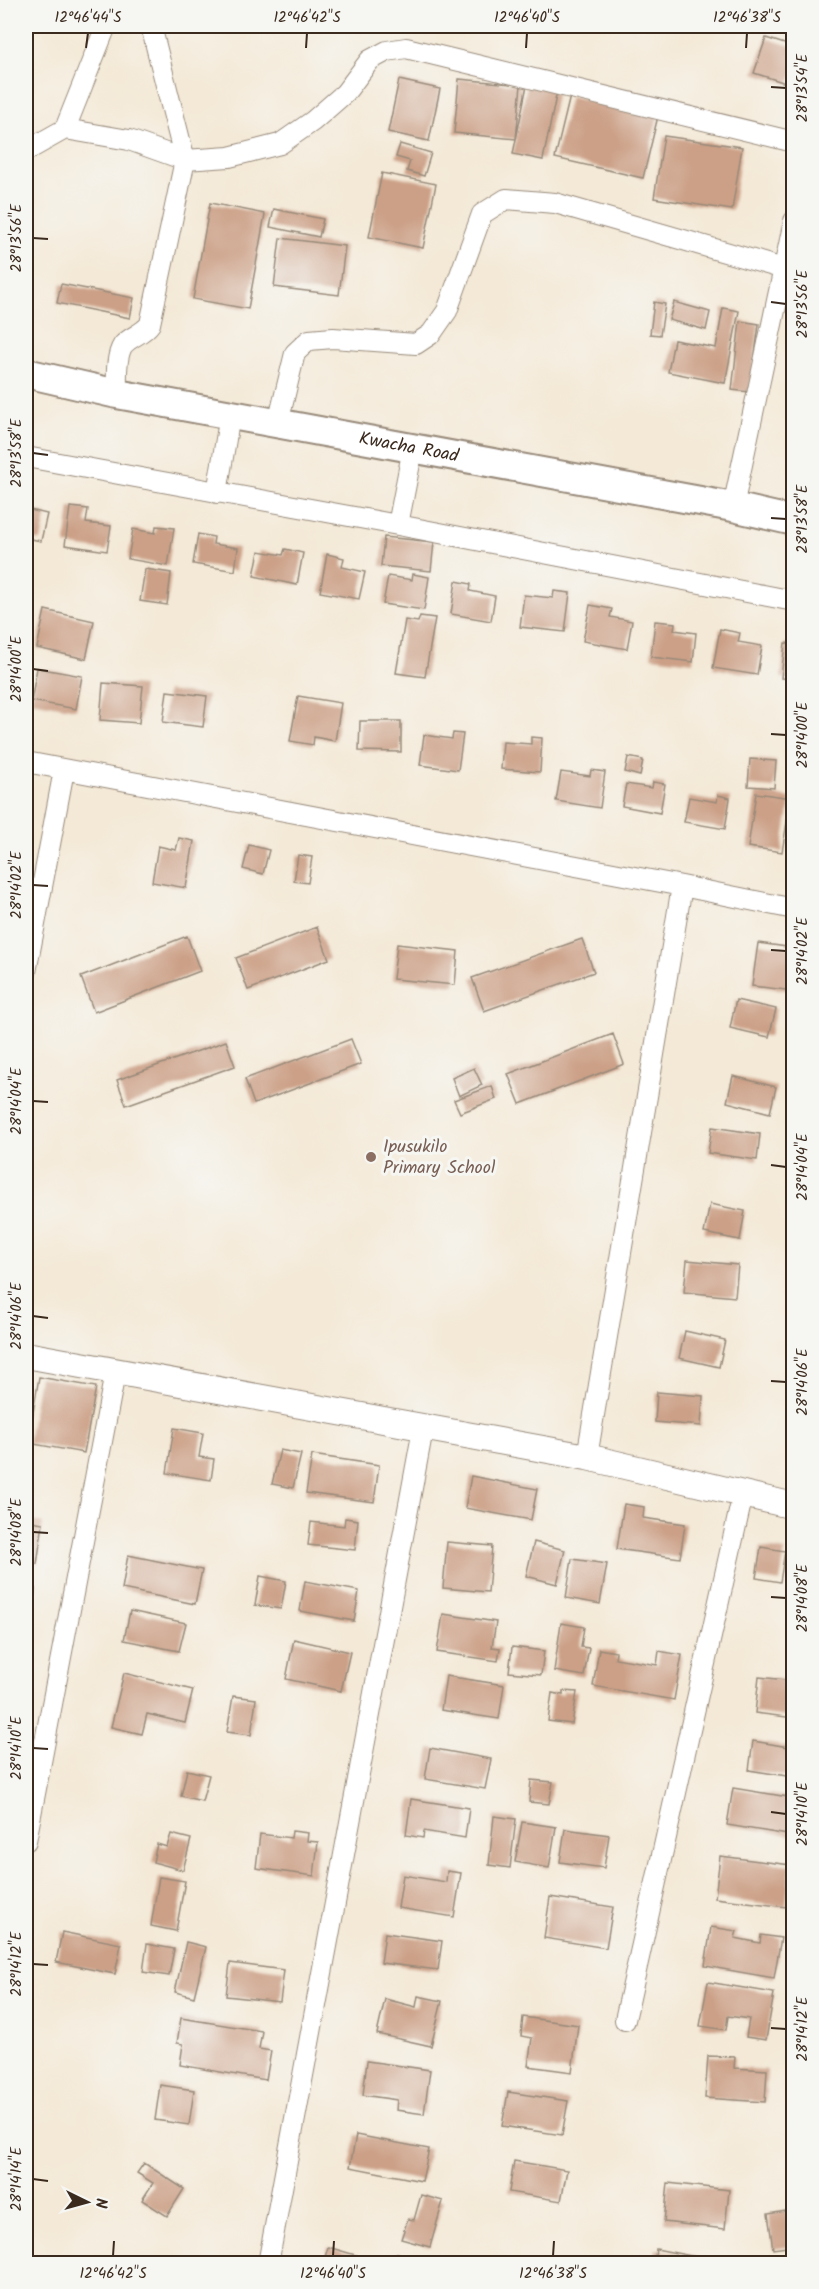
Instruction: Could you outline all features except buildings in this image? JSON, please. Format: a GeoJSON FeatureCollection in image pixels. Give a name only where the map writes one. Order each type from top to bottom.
{"type":"FeatureCollection","features":[{"type":"Feature","properties":{"kind":"main road","name":"Kwacha Road"},"geometry":{"type":"LineString","coordinates":[[26,373],[117,394],[733,507],[794,521]]}},
{"type":"Feature","properties":{"kind":"street"},"geometry":{"type":"LineString","coordinates":[[26,152],[65,129],[106,26]]}},
{"type":"Feature","properties":{"kind":"street"},"geometry":{"type":"LineString","coordinates":[[117,394],[119,356],[123,346],[145,331],[150,324],[185,160],[151,26]]}},
{"type":"Feature","properties":{"kind":"street"},"geometry":{"type":"LineString","coordinates":[[65,129],[129,140],[185,160],[230,157],[280,144],[313,121],[345,93],[370,60],[387,51],[406,48],[794,142]]}},
{"type":"Feature","properties":{"kind":"street"},"geometry":{"type":"LineString","coordinates":[[278,423],[295,353],[309,340],[333,338],[416,344],[431,334],[447,311],[482,214],[506,199],[555,203],[784,269]]}},
{"type":"Feature","properties":{"kind":"street"},"geometry":{"type":"LineString","coordinates":[[733,507],[792,233]]}},
{"type":"Feature","properties":{"kind":"street"},"geometry":{"type":"LineString","coordinates":[[217,493],[230,415]]}},
{"type":"Feature","properties":{"kind":"street"},"geometry":{"type":"LineString","coordinates":[[398,525],[413,448]]}},
{"type":"Feature","properties":{"kind":"street"},"geometry":{"type":"LineString","coordinates":[[26,457],[794,601]]}},
{"type":"Feature","properties":{"kind":"street"},"geometry":{"type":"LineString","coordinates":[[26,762],[794,909]]}},
{"type":"Feature","properties":{"kind":"street"},"geometry":{"type":"LineString","coordinates":[[26,972],[64,770]]}},
{"type":"Feature","properties":{"kind":"street"},"geometry":{"type":"LineString","coordinates":[[587,1457],[682,886]]}},
{"type":"Feature","properties":{"kind":"street"},"geometry":{"type":"LineString","coordinates":[[26,1355],[587,1457],[794,1506]]}},
{"type":"Feature","properties":{"kind":"street"},"geometry":{"type":"LineString","coordinates":[[26,1841],[115,1373]]}},
{"type":"Feature","properties":{"kind":"street"},"geometry":{"type":"LineString","coordinates":[[268,2264],[423,1429]]}},
{"type":"Feature","properties":{"kind":"street"},"geometry":{"type":"LineString","coordinates":[[626,2020],[743,1494]]}},
{"type":"Feature","properties":{"kind":"place","name":"Ipusukilo Primary School"},"geometry":{"type":"Point","coordinates":[371,1157]}}]}
